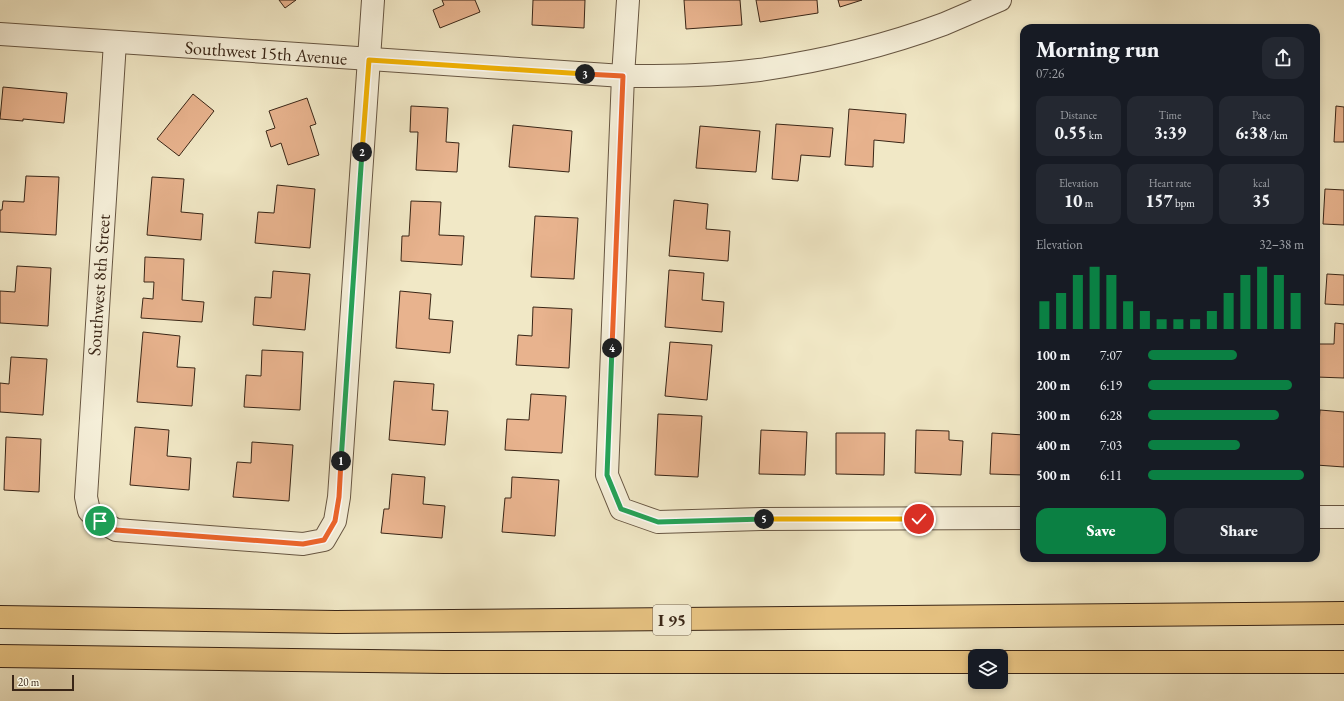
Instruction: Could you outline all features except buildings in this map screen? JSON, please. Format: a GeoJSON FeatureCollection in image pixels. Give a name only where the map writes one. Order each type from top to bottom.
{"type":"FeatureCollection","features":[{"type":"Feature","properties":{"kind":"highway","name":"I 95"},"geometry":{"type":"LineString","coordinates":[[0,617],[344,622],[1344,613]]}},
{"type":"Feature","properties":{"kind":"highway"},"geometry":{"type":"LineString","coordinates":[[0,656],[459,662],[968,662]]}},
{"type":"Feature","properties":{"kind":"highway"},"geometry":{"type":"LineString","coordinates":[[1008,662],[1344,662]]}},
{"type":"Feature","properties":{"kind":"street"},"geometry":{"type":"LineString","coordinates":[[369,60],[373,0]]}},
{"type":"Feature","properties":{"kind":"street"},"geometry":{"type":"LineString","coordinates":[[628,0],[623,76],[607,475],[621,509],[658,522],[761,519],[1020,518]]}},
{"type":"Feature","properties":{"kind":"street","name":"Southwest 15th Avenue"},"geometry":{"type":"LineString","coordinates":[[0,34],[623,76],[694,75],[758,70],[805,62],[875,46],[943,24],[1000,0]]}},
{"type":"Feature","properties":{"kind":"street","name":"Southwest 8th Street"},"geometry":{"type":"LineString","coordinates":[[115,42],[86,497],[89,511],[100,521],[116,530],[303,544],[324,540],[335,521],[339,497],[369,60]]}},
{"type":"Feature","properties":{"kind":"street"},"geometry":{"type":"LineString","coordinates":[[1320,517],[1344,517]]}},
{"type":"Feature","properties":{"kind":"route"},"geometry":{"type":"LineString","coordinates":[[100,521],[116,530],[303,544],[324,540],[335,521],[339,497],[369,60],[623,76],[607,475],[621,509],[658,522],[761,519],[919,519]]}}]}
